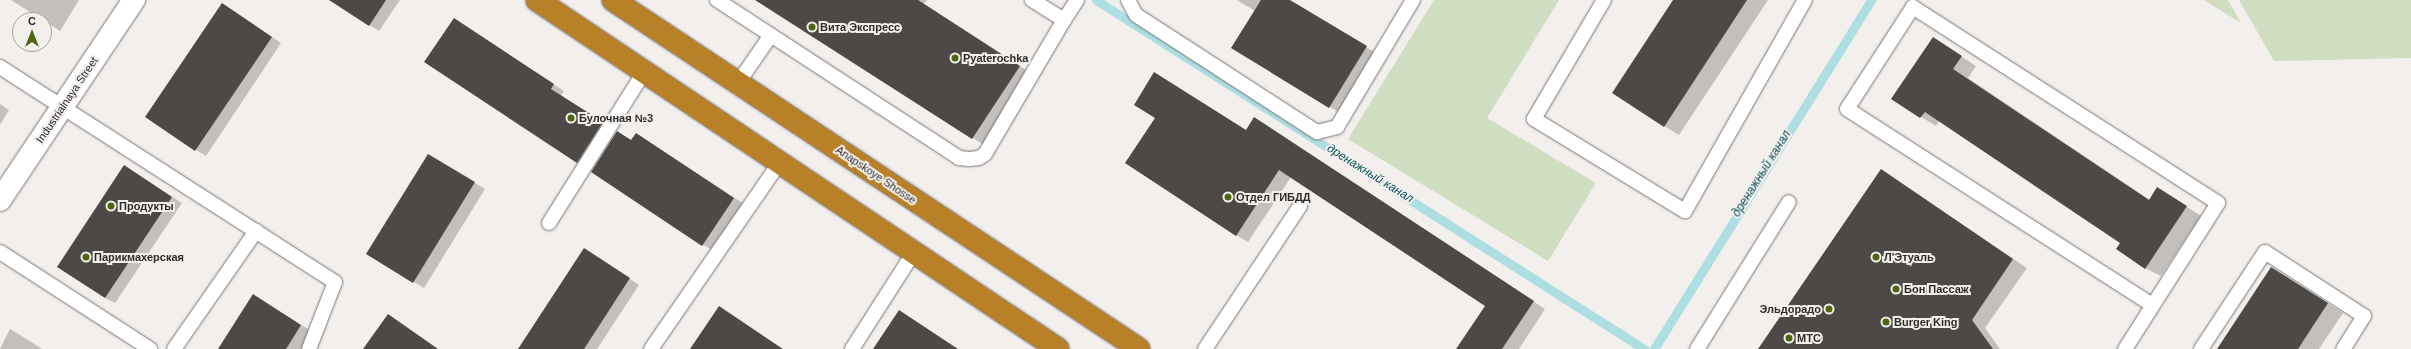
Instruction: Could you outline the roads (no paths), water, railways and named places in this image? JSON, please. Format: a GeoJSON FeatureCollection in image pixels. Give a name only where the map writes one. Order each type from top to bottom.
{"type":"FeatureCollection","features":[{"type":"Feature","properties":{"kind":"highway"},"geometry":{"type":"LineString","coordinates":[[537,0],[1058,349]]}},
{"type":"Feature","properties":{"kind":"highway","name":"Anapskoye Shosse"},"geometry":{"type":"LineString","coordinates":[[613,0],[1139,349]]}},
{"type":"Feature","properties":{"kind":"street","name":"Industrialnaya Street"},"geometry":{"type":"LineString","coordinates":[[0,200],[134,0]]}},
{"type":"Feature","properties":{"kind":"lane"},"geometry":{"type":"LineString","coordinates":[[717,0],[960,158],[969,160],[979,158],[985,154],[1077,0]]}},
{"type":"Feature","properties":{"kind":"lane"},"geometry":{"type":"LineString","coordinates":[[1032,0],[1064,20]]}},
{"type":"Feature","properties":{"kind":"lane"},"geometry":{"type":"LineString","coordinates":[[1128,0],[1136,15],[1317,132],[1337,127],[1413,0]]}},
{"type":"Feature","properties":{"kind":"lane"},"geometry":{"type":"LineString","coordinates":[[1604,0],[1534,119],[1685,211],[1806,0]]}},
{"type":"Feature","properties":{"kind":"lane"},"geometry":{"type":"LineString","coordinates":[[2125,349],[2218,203],[1913,7],[1847,109],[2152,305]]}},
{"type":"Feature","properties":{"kind":"lane"},"geometry":{"type":"LineString","coordinates":[[738,83],[771,35]]}},
{"type":"Feature","properties":{"kind":"lane"},"geometry":{"type":"LineString","coordinates":[[0,67],[335,282],[309,349]]}},
{"type":"Feature","properties":{"kind":"lane"},"geometry":{"type":"LineString","coordinates":[[550,223],[644,72]]}},
{"type":"Feature","properties":{"kind":"lane"},"geometry":{"type":"LineString","coordinates":[[651,349],[780,162]]}},
{"type":"Feature","properties":{"kind":"lane"},"geometry":{"type":"LineString","coordinates":[[1697,349],[1789,202]]}},
{"type":"Feature","properties":{"kind":"lane"},"geometry":{"type":"LineString","coordinates":[[1205,349],[1300,206]]}},
{"type":"Feature","properties":{"kind":"lane"},"geometry":{"type":"LineString","coordinates":[[174,349],[256,231]]}},
{"type":"Feature","properties":{"kind":"lane"},"geometry":{"type":"LineString","coordinates":[[0,252],[150,349]]}},
{"type":"Feature","properties":{"kind":"lane"},"geometry":{"type":"LineString","coordinates":[[852,349],[914,252]]}},
{"type":"Feature","properties":{"kind":"lane"},"geometry":{"type":"LineString","coordinates":[[2201,349],[2266,252],[2364,316],[2342,349]]}},
{"type":"Feature","properties":{"kind":"waterway","name":"дренажный канал"},"geometry":{"type":"LineString","coordinates":[[1096,0],[1644,349]]}},
{"type":"Feature","properties":{"kind":"waterway","name":"дренажный канал"},"geometry":{"type":"LineString","coordinates":[[1654,349],[1871,0]]}},
{"type":"Feature","properties":{"kind":"place","name":"Вита Экспресс"},"geometry":{"type":"Point","coordinates":[812,27]}},
{"type":"Feature","properties":{"kind":"place","name":"Pyaterochka"},"geometry":{"type":"Point","coordinates":[955,58]}},
{"type":"Feature","properties":{"kind":"place","name":"Булочная №3"},"geometry":{"type":"Point","coordinates":[571,118]}},
{"type":"Feature","properties":{"kind":"place","name":"Отдел ГИБДД"},"geometry":{"type":"Point","coordinates":[1228,197]}},
{"type":"Feature","properties":{"kind":"place","name":"Продукты"},"geometry":{"type":"Point","coordinates":[111,206]}},
{"type":"Feature","properties":{"kind":"place","name":"Парикмахерская"},"geometry":{"type":"Point","coordinates":[86,257]}},
{"type":"Feature","properties":{"kind":"place","name":"Л'Этуаль"},"geometry":{"type":"Point","coordinates":[1876,257]}},
{"type":"Feature","properties":{"kind":"place","name":"Бон Пассаж"},"geometry":{"type":"Point","coordinates":[1896,289]}},
{"type":"Feature","properties":{"kind":"place","name":"Эльдорадо"},"geometry":{"type":"Point","coordinates":[1829,309]}},
{"type":"Feature","properties":{"kind":"place","name":"Burger King"},"geometry":{"type":"Point","coordinates":[1886,322]}},
{"type":"Feature","properties":{"kind":"place","name":"МТС"},"geometry":{"type":"Point","coordinates":[1789,338]}}]}
